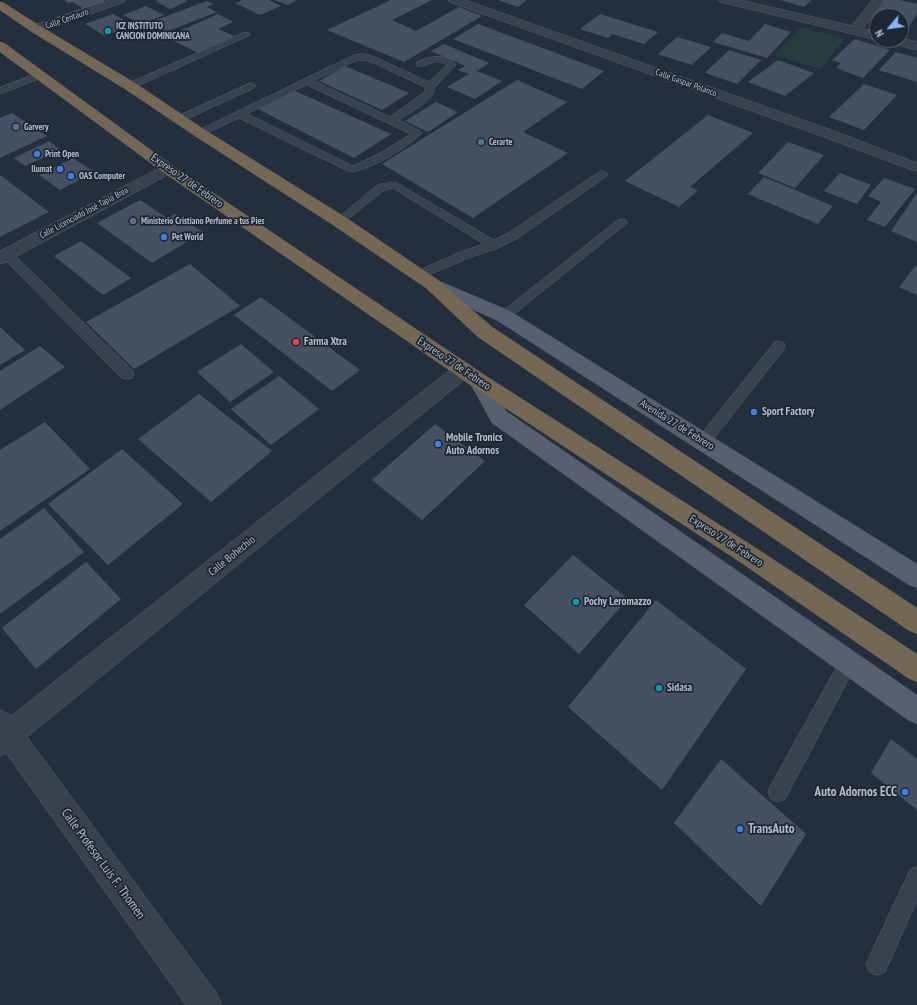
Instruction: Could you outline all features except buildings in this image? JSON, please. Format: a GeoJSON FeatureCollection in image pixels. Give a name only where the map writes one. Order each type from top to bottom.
{"type":"FeatureCollection","features":[{"type":"Feature","properties":{"kind":"highway"},"geometry":{"type":"LineString","coordinates":[[0,5],[36,29],[130,86],[200,133],[339,221],[425,280],[485,332],[917,622]]}},
{"type":"Feature","properties":{"kind":"highway","name":"Expreso 27 de Febrero"},"geometry":{"type":"LineString","coordinates":[[0,46],[168,169],[471,375],[748,555],[917,669]]}},
{"type":"Feature","properties":{"kind":"main road","name":"Avenida 27 de Febrero"},"geometry":{"type":"LineString","coordinates":[[425,280],[504,316],[917,577]]}},
{"type":"Feature","properties":{"kind":"main road"},"geometry":{"type":"LineString","coordinates":[[471,375],[499,417],[917,711]]}},
{"type":"Feature","properties":{"kind":"street","name":"Calle Centauro"},"geometry":{"type":"LineString","coordinates":[[36,29],[120,0]]}},
{"type":"Feature","properties":{"kind":"street","name":"Calle Gaspar Polanco"},"geometry":{"type":"LineString","coordinates":[[454,0],[829,134],[917,168]]}},
{"type":"Feature","properties":{"kind":"street"},"geometry":{"type":"LineString","coordinates":[[725,0],[740,2],[869,34]]}},
{"type":"Feature","properties":{"kind":"street"},"geometry":{"type":"LineString","coordinates":[[855,31],[878,0]]}},
{"type":"Feature","properties":{"kind":"street","name":"Calle Licenciado José Tapia Brea"},"geometry":{"type":"LineString","coordinates":[[3,256],[168,169]]}},
{"type":"Feature","properties":{"kind":"street","name":"Calle Bohechío"},"geometry":{"type":"LineString","coordinates":[[3,733],[471,375]]}},
{"type":"Feature","properties":{"kind":"street","name":"Calle Profesor Luis F. Thomen"},"geometry":{"type":"LineString","coordinates":[[3,733],[206,1005]]}},
{"type":"Feature","properties":{"kind":"lane"},"geometry":{"type":"LineString","coordinates":[[130,86],[246,35]]}},
{"type":"Feature","properties":{"kind":"lane"},"geometry":{"type":"LineString","coordinates":[[200,133],[360,56],[372,59],[430,86]]}},
{"type":"Feature","properties":{"kind":"lane"},"geometry":{"type":"LineString","coordinates":[[392,120],[427,96],[430,92],[430,86],[452,65],[438,59],[431,59],[420,64]]}},
{"type":"Feature","properties":{"kind":"lane"},"geometry":{"type":"LineString","coordinates":[[0,91],[41,76]]}},
{"type":"Feature","properties":{"kind":"lane"},"geometry":{"type":"LineString","coordinates":[[239,114],[352,169],[361,167],[417,133],[307,81]]}},
{"type":"Feature","properties":{"kind":"lane"},"geometry":{"type":"LineString","coordinates":[[179,119],[251,86]]}},
{"type":"Feature","properties":{"kind":"lane"},"geometry":{"type":"LineString","coordinates":[[425,280],[467,254],[494,245],[514,235],[603,174]]}},
{"type":"Feature","properties":{"kind":"lane"},"geometry":{"type":"LineString","coordinates":[[339,221],[378,190],[385,186],[395,185],[494,245]]}},
{"type":"Feature","properties":{"kind":"lane"},"geometry":{"type":"LineString","coordinates":[[504,316],[622,222]]}},
{"type":"Feature","properties":{"kind":"lane"},"geometry":{"type":"LineString","coordinates":[[3,256],[127,374]]}},
{"type":"Feature","properties":{"kind":"lane"},"geometry":{"type":"LineString","coordinates":[[703,442],[779,346]]}},
{"type":"Feature","properties":{"kind":"lane"},"geometry":{"type":"LineString","coordinates":[[778,792],[848,663]]}},
{"type":"Feature","properties":{"kind":"lane"},"geometry":{"type":"LineString","coordinates":[[877,964],[917,876]]}},
{"type":"Feature","properties":{"kind":"green space"},"geometry":{"type":"Polygon","coordinates":[[[801,27],[845,39],[820,69],[775,55],[801,27]]]}},
{"type":"Feature","properties":{"kind":"place","name":"ICZ INSTITUTO CANCION DOMINICANA"},"geometry":{"type":"Point","coordinates":[108,31]}},
{"type":"Feature","properties":{"kind":"place","name":"Garvery"},"geometry":{"type":"Point","coordinates":[16,127]}},
{"type":"Feature","properties":{"kind":"place","name":"Cerarte"},"geometry":{"type":"Point","coordinates":[481,142]}},
{"type":"Feature","properties":{"kind":"place","name":"Print Open"},"geometry":{"type":"Point","coordinates":[37,154]}},
{"type":"Feature","properties":{"kind":"place","name":"Ilumat"},"geometry":{"type":"Point","coordinates":[60,169]}},
{"type":"Feature","properties":{"kind":"place","name":"OAS Computer"},"geometry":{"type":"Point","coordinates":[71,176]}},
{"type":"Feature","properties":{"kind":"place","name":"Ministerio Cristiano Perfume a tus Pies"},"geometry":{"type":"Point","coordinates":[133,221]}},
{"type":"Feature","properties":{"kind":"place","name":"Pet World"},"geometry":{"type":"Point","coordinates":[164,237]}},
{"type":"Feature","properties":{"kind":"place","name":"Farma Xtra"},"geometry":{"type":"Point","coordinates":[296,342]}},
{"type":"Feature","properties":{"kind":"place","name":"Sport Factory"},"geometry":{"type":"Point","coordinates":[754,412]}},
{"type":"Feature","properties":{"kind":"place","name":"Mobile Tronics Auto Adornos"},"geometry":{"type":"Point","coordinates":[438,444]}},
{"type":"Feature","properties":{"kind":"place","name":"Pochy Leromazzo"},"geometry":{"type":"Point","coordinates":[576,602]}},
{"type":"Feature","properties":{"kind":"place","name":"Sidasa"},"geometry":{"type":"Point","coordinates":[659,688]}},
{"type":"Feature","properties":{"kind":"place","name":"Auto Adornos ECC"},"geometry":{"type":"Point","coordinates":[905,792]}},
{"type":"Feature","properties":{"kind":"place","name":"TransAuto"},"geometry":{"type":"Point","coordinates":[740,829]}}]}
